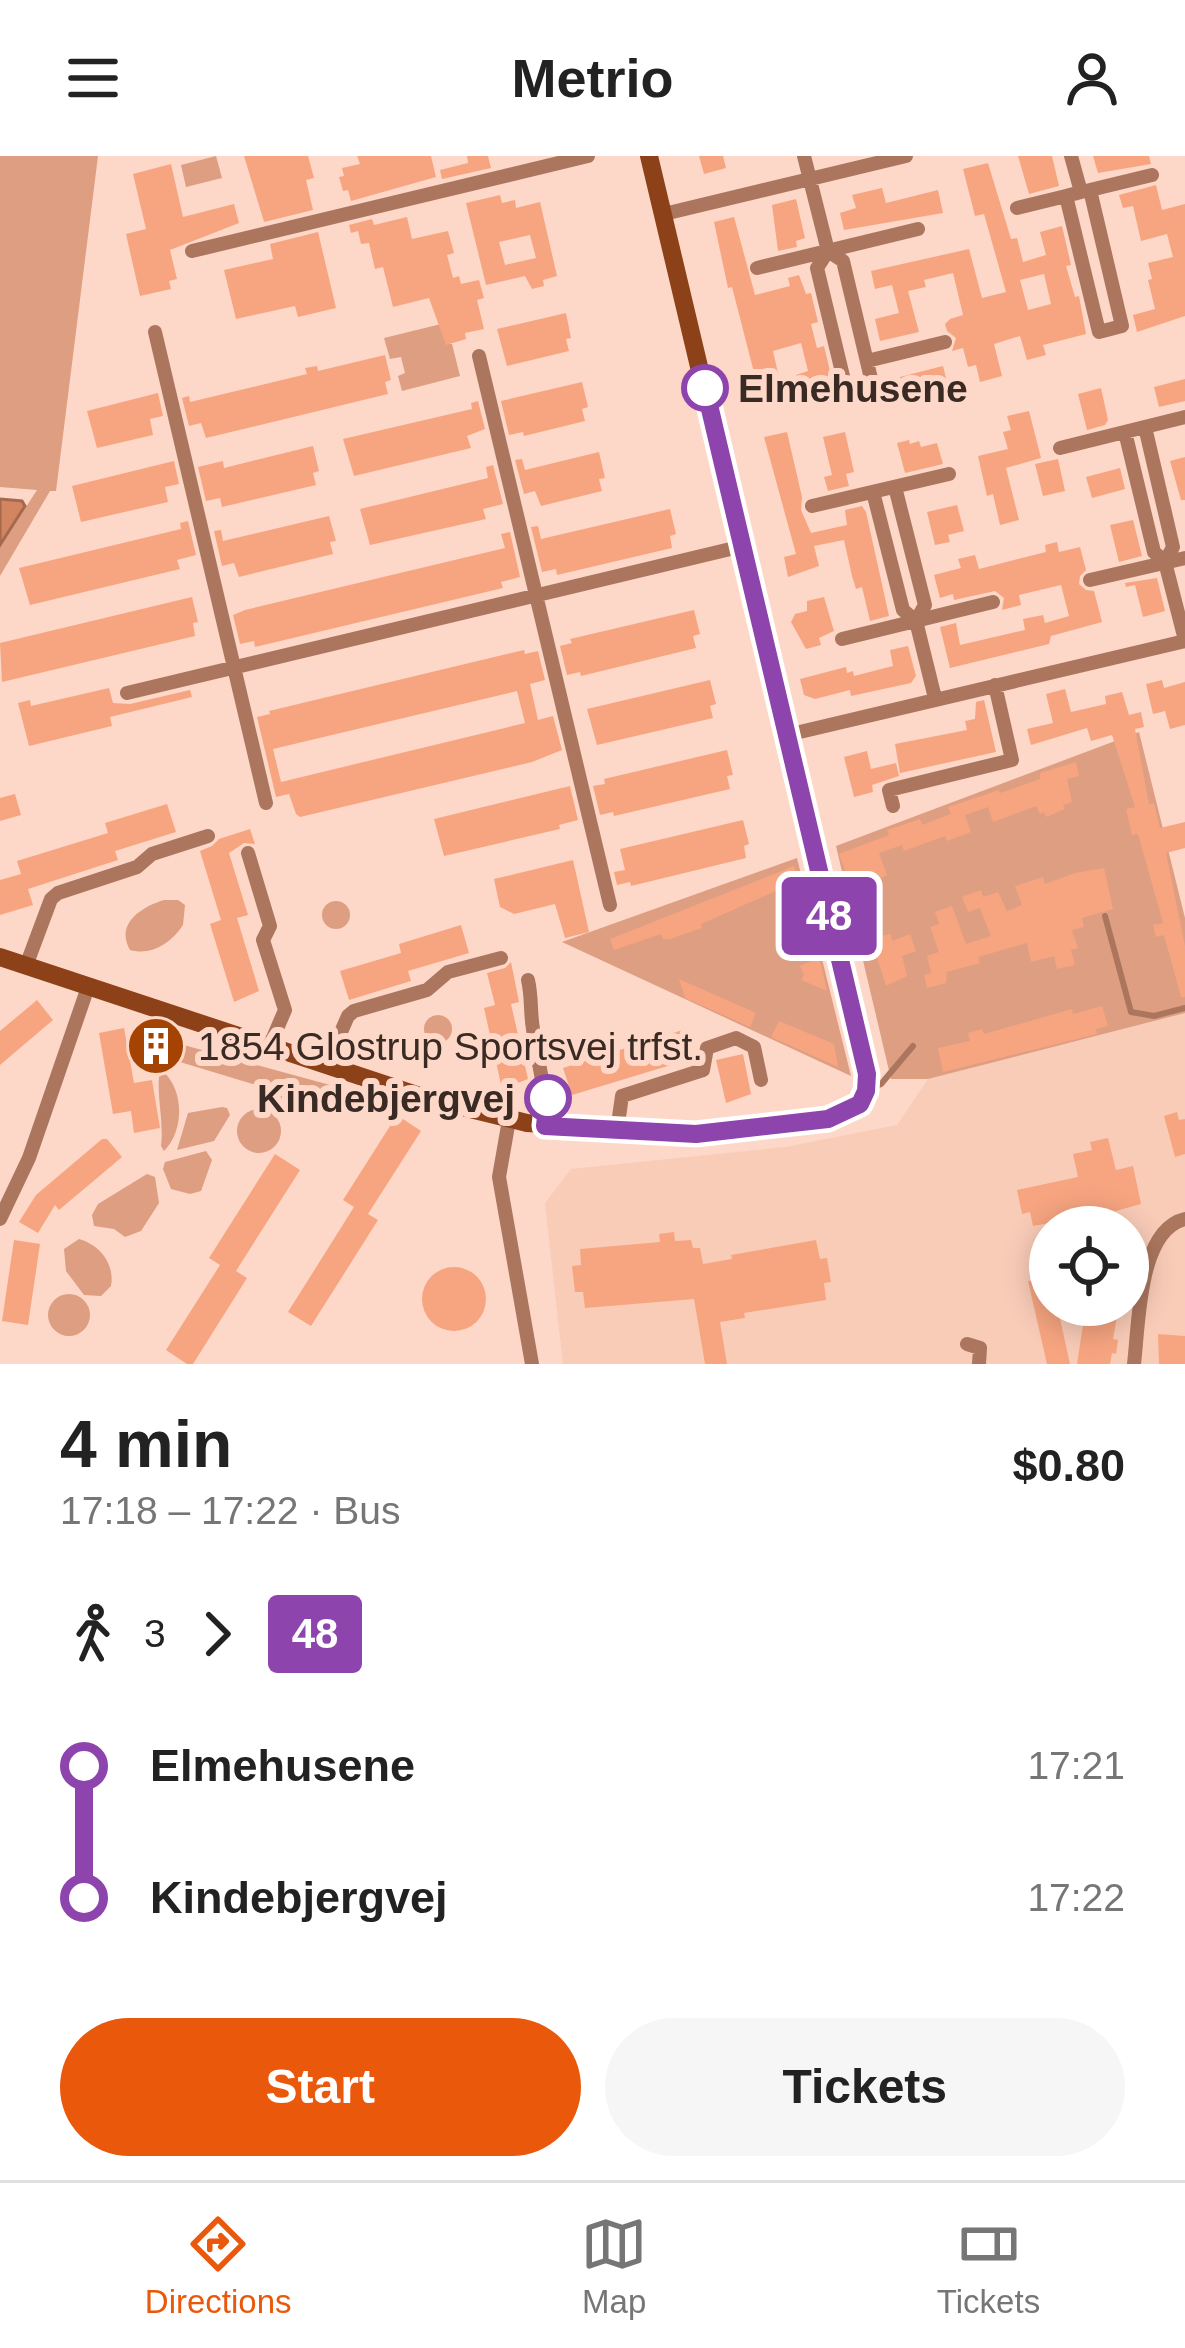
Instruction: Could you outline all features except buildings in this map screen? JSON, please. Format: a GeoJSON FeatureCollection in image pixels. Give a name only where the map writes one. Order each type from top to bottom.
{"type":"FeatureCollection","features":[{"type":"Feature","properties":{"kind":"street"},"geometry":{"type":"LineString","coordinates":[[192,250],[588,156]]}},
{"type":"Feature","properties":{"kind":"street"},"geometry":{"type":"LineString","coordinates":[[0,957],[429,1099],[509,1120],[696,1134],[828,1119],[855,1108],[866,1091],[867,1074],[649,156]]}},
{"type":"Feature","properties":{"kind":"street"},"geometry":{"type":"LineString","coordinates":[[804,156],[828,251],[843,261],[873,387],[847,393],[818,268],[828,251]]}},
{"type":"Feature","properties":{"kind":"street"},"geometry":{"type":"LineString","coordinates":[[664,214],[907,156]]}},
{"type":"Feature","properties":{"kind":"street"},"geometry":{"type":"LineString","coordinates":[[1072,156],[1099,332],[1122,326],[1079,192]]}},
{"type":"Feature","properties":{"kind":"street"},"geometry":{"type":"LineString","coordinates":[[1017,208],[1152,175]]}},
{"type":"Feature","properties":{"kind":"street"},"geometry":{"type":"LineString","coordinates":[[757,268],[918,229]]}},
{"type":"Feature","properties":{"kind":"street"},"geometry":{"type":"LineString","coordinates":[[154,332],[266,803]]}},
{"type":"Feature","properties":{"kind":"street"},"geometry":{"type":"LineString","coordinates":[[867,361],[944,342]]}},
{"type":"Feature","properties":{"kind":"street"},"geometry":{"type":"LineString","coordinates":[[479,356],[610,905]]}},
{"type":"Feature","properties":{"kind":"street"},"geometry":{"type":"LineString","coordinates":[[1060,448],[1185,417]]}},
{"type":"Feature","properties":{"kind":"street"},"geometry":{"type":"LineString","coordinates":[[1144,428],[1173,547],[1165,562]]}},
{"type":"Feature","properties":{"kind":"street"},"geometry":{"type":"LineString","coordinates":[[787,735],[1185,641],[1165,562],[1154,552],[1125,432]]}},
{"type":"Feature","properties":{"kind":"street"},"geometry":{"type":"LineString","coordinates":[[812,506],[949,473]]}},
{"type":"Feature","properties":{"kind":"street"},"geometry":{"type":"LineString","coordinates":[[895,487],[925,605],[916,621]]}},
{"type":"Feature","properties":{"kind":"street"},"geometry":{"type":"LineString","coordinates":[[873,492],[903,610],[916,621],[935,698]]}},
{"type":"Feature","properties":{"kind":"street"},"geometry":{"type":"LineString","coordinates":[[127,693],[743,547]]}},
{"type":"Feature","properties":{"kind":"street"},"geometry":{"type":"LineString","coordinates":[[1090,580],[1185,558]]}},
{"type":"Feature","properties":{"kind":"street"},"geometry":{"type":"LineString","coordinates":[[842,639],[993,602]]}},
{"type":"Feature","properties":{"kind":"street"},"geometry":{"type":"LineString","coordinates":[[893,806],[890,790],[1012,760],[995,685]]}},
{"type":"Feature","properties":{"kind":"street"},"geometry":{"type":"LineString","coordinates":[[26,966],[51,899],[58,893],[137,867],[152,854],[208,836]]}},
{"type":"Feature","properties":{"kind":"street"},"geometry":{"type":"LineString","coordinates":[[248,853],[269,926],[263,940],[285,1010],[270,1045]]}},
{"type":"Feature","properties":{"kind":"street"},"geometry":{"type":"LineString","coordinates":[[327,1064],[355,1011],[427,990],[448,972],[501,958]]}},
{"type":"Feature","properties":{"kind":"street"},"geometry":{"type":"LineString","coordinates":[[528,980],[548,1098],[545,1126]]}},
{"type":"Feature","properties":{"kind":"street"},"geometry":{"type":"LineString","coordinates":[[0,1219],[29,1158],[88,987]]}},
{"type":"Feature","properties":{"kind":"street"},"geometry":{"type":"LineString","coordinates":[[617,1131],[622,1096],[703,1070],[707,1048],[736,1038],[754,1047],[761,1080]]}},
{"type":"Feature","properties":{"kind":"street"},"geometry":{"type":"LineString","coordinates":[[509,1120],[500,1178],[532,1364]]}},
{"type":"Feature","properties":{"kind":"street"},"geometry":{"type":"LineString","coordinates":[[1134,1364],[1147,1264],[1171,1222],[1185,1219]]}},
{"type":"Feature","properties":{"kind":"street"},"geometry":{"type":"LineString","coordinates":[[967,1344],[980,1348],[979,1364]]}},
{"type":"Feature","properties":{"kind":"lane"},"geometry":{"type":"LineString","coordinates":[[1106,916],[1131,1012],[1154,1016],[1185,1008]]}},
{"type":"Feature","properties":{"kind":"lane"},"geometry":{"type":"LineString","coordinates":[[866,1091],[881,1084],[913,1046]]}},
{"type":"Feature","properties":{"kind":"shaded area"},"geometry":{"type":"Polygon","coordinates":[[[0,156],[98,156],[56,491],[50,491],[0,576],[0,547],[37,490],[0,487],[0,156]]]}},
{"type":"Feature","properties":{"kind":"shaded area"},"geometry":{"type":"Polygon","coordinates":[[[216,156],[222,178],[186,187],[181,165],[216,156]]]}},
{"type":"Feature","properties":{"kind":"shaded area"},"geometry":{"type":"Polygon","coordinates":[[[441,324],[460,376],[402,391],[401,357],[390,359],[384,338],[441,324]]]}},
{"type":"Feature","properties":{"kind":"shaded area"},"geometry":{"type":"Polygon","coordinates":[[[0,499],[22,501],[25,506],[0,545],[0,499]]]}},
{"type":"Feature","properties":{"kind":"shaded area"},"geometry":{"type":"Polygon","coordinates":[[[1139,732],[1185,918],[1185,1013],[928,1079],[891,1079],[836,846],[1139,732]]]}},
{"type":"Feature","properties":{"kind":"shaded area"},"geometry":{"type":"Polygon","coordinates":[[[797,858],[851,1076],[562,942],[797,858]]]}},
{"type":"Feature","properties":{"kind":"shaded area"},"geometry":{"type":"Polygon","coordinates":[[[164,900],[185,905],[183,925],[160,946],[130,950],[128,925],[139,912],[164,900]]]}},
{"type":"Feature","properties":{"kind":"shaded area"},"geometry":{"type":"Polygon","coordinates":[[[336,901],[346,905],[350,915],[346,925],[336,929],[326,925],[322,915],[326,905],[336,901]]]}},
{"type":"Feature","properties":{"kind":"shaded area"},"geometry":{"type":"Polygon","coordinates":[[[1185,1013],[1185,1364],[563,1364],[545,1203],[571,1169],[785,1147],[897,1125],[928,1079],[1185,1013]]]}},
{"type":"Feature","properties":{"kind":"shaded area"},"geometry":{"type":"Polygon","coordinates":[[[438,1015],[448,1019],[452,1029],[448,1039],[438,1043],[428,1039],[424,1029],[428,1019],[438,1015]]]}},
{"type":"Feature","properties":{"kind":"shaded area"},"geometry":{"type":"Polygon","coordinates":[[[180,1044],[341,1088],[346,1099],[324,1105],[303,1094],[281,1107],[262,1106],[256,1085],[180,1062],[175,1056],[180,1044]]]}},
{"type":"Feature","properties":{"kind":"shaded area"},"geometry":{"type":"Polygon","coordinates":[[[165,1073],[176,1091],[179,1112],[175,1133],[164,1151],[159,1077],[165,1073]]]}},
{"type":"Feature","properties":{"kind":"shaded area"},"geometry":{"type":"Polygon","coordinates":[[[222,1107],[230,1115],[214,1141],[177,1150],[188,1113],[222,1107]]]}},
{"type":"Feature","properties":{"kind":"shaded area"},"geometry":{"type":"Polygon","coordinates":[[[259,1109],[275,1115],[281,1131],[275,1147],[259,1153],[243,1147],[237,1131],[243,1115],[259,1109]]]}},
{"type":"Feature","properties":{"kind":"shaded area"},"geometry":{"type":"Polygon","coordinates":[[[206,1151],[212,1160],[201,1191],[190,1194],[171,1189],[165,1162],[206,1151]]]}},
{"type":"Feature","properties":{"kind":"shaded area"},"geometry":{"type":"Polygon","coordinates":[[[147,1174],[155,1177],[159,1203],[141,1231],[125,1237],[114,1229],[94,1226],[92,1215],[98,1204],[147,1174]]]}},
{"type":"Feature","properties":{"kind":"shaded area"},"geometry":{"type":"Polygon","coordinates":[[[79,1239],[108,1263],[111,1286],[101,1296],[84,1295],[66,1271],[64,1249],[79,1239]]]}},
{"type":"Feature","properties":{"kind":"shaded area"},"geometry":{"type":"Polygon","coordinates":[[[69,1294],[84,1300],[90,1315],[84,1330],[69,1336],[54,1330],[48,1315],[54,1300],[69,1294]]]}},
{"type":"Feature","properties":{"kind":"bus line","name":"48"},"geometry":{"type":"LineString","coordinates":[[548,1098],[545,1126],[696,1134],[828,1119],[855,1108],[866,1091],[867,1074],[705,388]]}},
{"type":"Feature","properties":{"kind":"place","name":"Elmehusene"},"geometry":{"type":"Point","coordinates":[705,388]}},
{"type":"Feature","properties":{"kind":"place","name":"1854 Glostrup Sportsvej trfst."},"geometry":{"type":"Point","coordinates":[156,1046]}},
{"type":"Feature","properties":{"kind":"place","name":"Kindebjergvej"},"geometry":{"type":"Point","coordinates":[548,1098]}}]}
